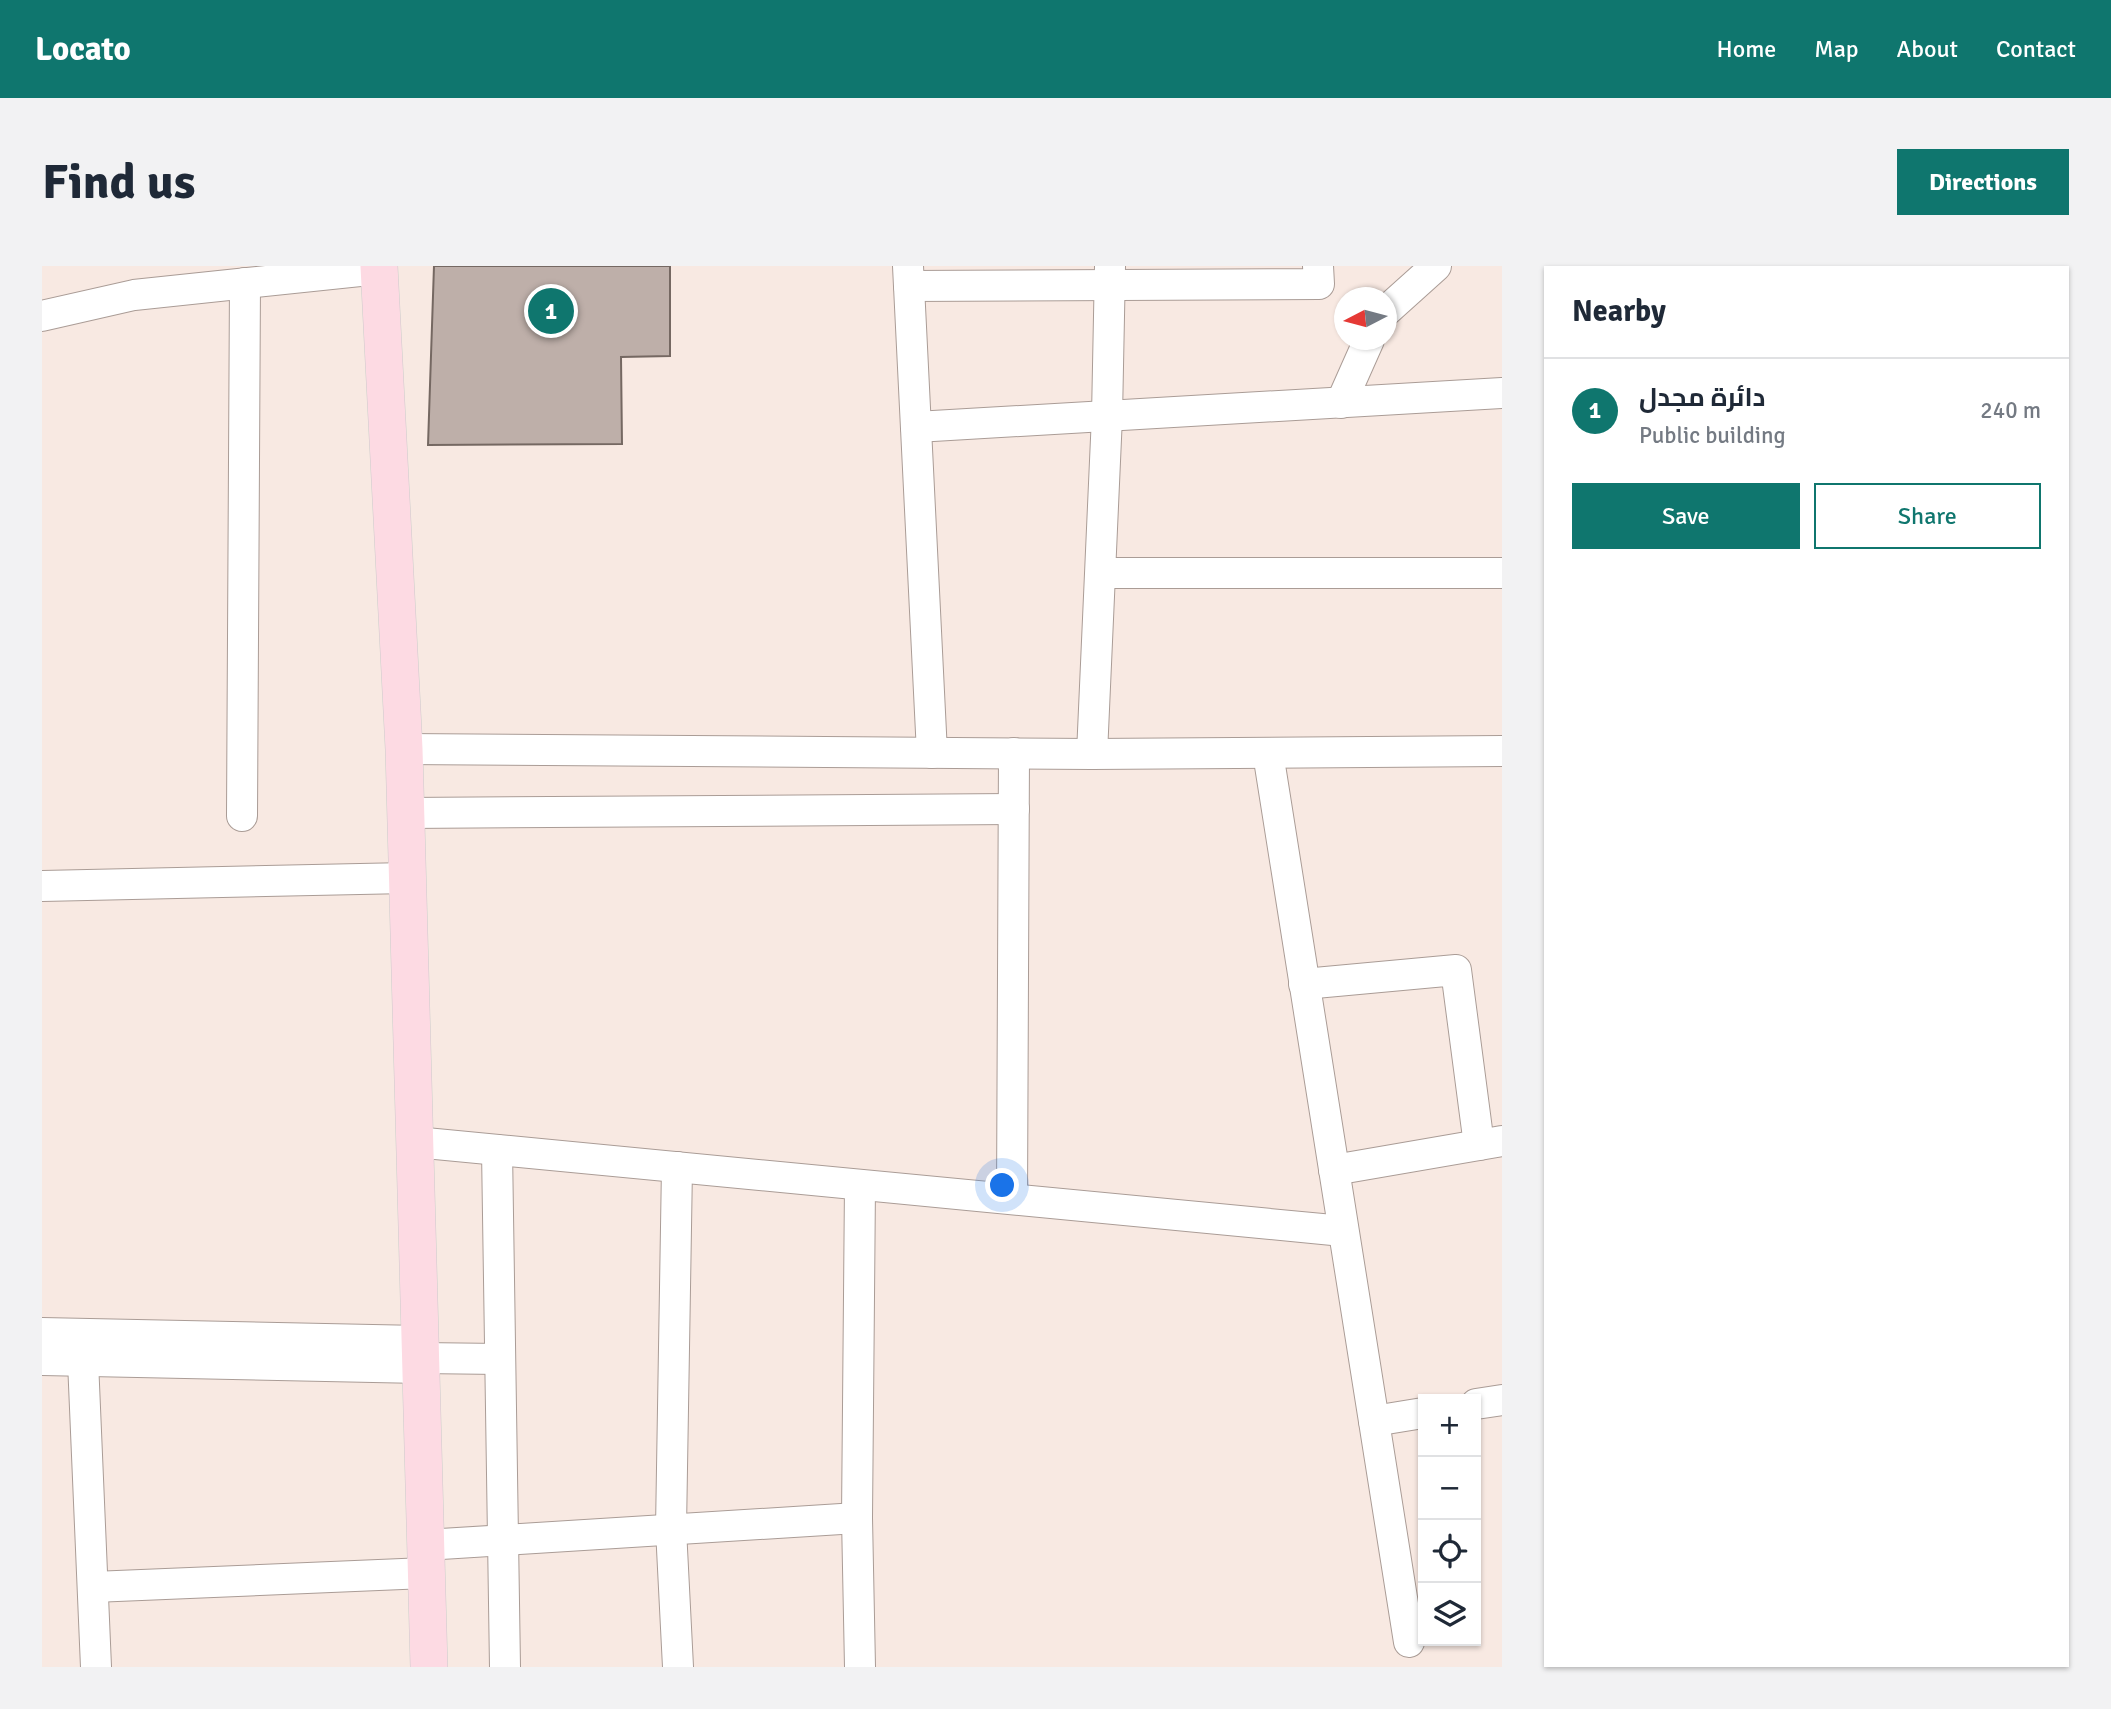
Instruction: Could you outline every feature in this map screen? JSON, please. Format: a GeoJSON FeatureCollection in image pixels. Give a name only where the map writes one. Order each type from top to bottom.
{"type":"FeatureCollection","features":[{"type":"Feature","properties":{"kind":"main road"},"geometry":{"type":"LineString","coordinates":[[379,267],[404,748],[429,1667]]}},
{"type":"Feature","properties":{"kind":"street"},"geometry":{"type":"LineString","coordinates":[[932,753],[909,276],[1110,276],[1319,284],[1318,266]]}},
{"type":"Feature","properties":{"kind":"street"},"geometry":{"type":"LineString","coordinates":[[1397,302],[1436,266]]}},
{"type":"Feature","properties":{"kind":"street"},"geometry":{"type":"LineString","coordinates":[[42,316],[134,295],[379,267]]}},
{"type":"Feature","properties":{"kind":"street"},"geometry":{"type":"LineString","coordinates":[[1092,754],[1107,416],[1110,276]]}},
{"type":"Feature","properties":{"kind":"street"},"geometry":{"type":"LineString","coordinates":[[242,816],[245,283]]}},
{"type":"Feature","properties":{"kind":"street"},"geometry":{"type":"LineString","coordinates":[[1341,403],[1365,350]]}},
{"type":"Feature","properties":{"kind":"street"},"geometry":{"type":"LineString","coordinates":[[916,427],[1502,394]]}},
{"type":"Feature","properties":{"kind":"street"},"geometry":{"type":"LineString","coordinates":[[1101,573],[1502,573]]}},
{"type":"Feature","properties":{"kind":"street"},"geometry":{"type":"LineString","coordinates":[[404,748],[1092,754],[1502,751]]}},
{"type":"Feature","properties":{"kind":"street"},"geometry":{"type":"LineString","coordinates":[[1012,1199],[1014,753]]}},
{"type":"Feature","properties":{"kind":"street"},"geometry":{"type":"LineString","coordinates":[[1268,753],[1409,1642]]}},
{"type":"Feature","properties":{"kind":"street"},"geometry":{"type":"LineString","coordinates":[[406,813],[1014,809]]}},
{"type":"Feature","properties":{"kind":"street"},"geometry":{"type":"LineString","coordinates":[[42,886],[407,878]]}},
{"type":"Feature","properties":{"kind":"street"},"geometry":{"type":"LineString","coordinates":[[1304,984],[1456,970],[1491,1143],[1334,1170]]}},
{"type":"Feature","properties":{"kind":"street"},"geometry":{"type":"LineString","coordinates":[[415,1142],[1343,1231]]}},
{"type":"Feature","properties":{"kind":"street"},"geometry":{"type":"LineString","coordinates":[[496,1150],[505,1667]]}},
{"type":"Feature","properties":{"kind":"street"},"geometry":{"type":"LineString","coordinates":[[677,1167],[671,1529],[678,1667]]}},
{"type":"Feature","properties":{"kind":"street"},"geometry":{"type":"LineString","coordinates":[[860,1185],[857,1518],[860,1667]]}},
{"type":"Feature","properties":{"kind":"street"},"geometry":{"type":"LineString","coordinates":[[42,1332],[500,1359]]}},
{"type":"Feature","properties":{"kind":"street"},"geometry":{"type":"LineString","coordinates":[[42,1360],[421,1356]]}},
{"type":"Feature","properties":{"kind":"street"},"geometry":{"type":"LineString","coordinates":[[83,1361],[96,1667]]}},
{"type":"Feature","properties":{"kind":"street"},"geometry":{"type":"LineString","coordinates":[[1481,1403],[1502,1400]]}},
{"type":"Feature","properties":{"kind":"street"},"geometry":{"type":"LineString","coordinates":[[1374,1421],[1418,1414]]}},
{"type":"Feature","properties":{"kind":"street"},"geometry":{"type":"LineString","coordinates":[[93,1587],[426,1559],[503,1540],[857,1518]]}},
{"type":"Feature","properties":{"kind":"building"},"geometry":{"type":"Polygon","coordinates":[[[434,266],[670,266],[670,356],[621,357],[622,444],[428,445],[434,266]]]}},
{"type":"Feature","properties":{"kind":"place","name":"دائرة مجدل"},"geometry":{"type":"Point","coordinates":[551,311]}}]}
